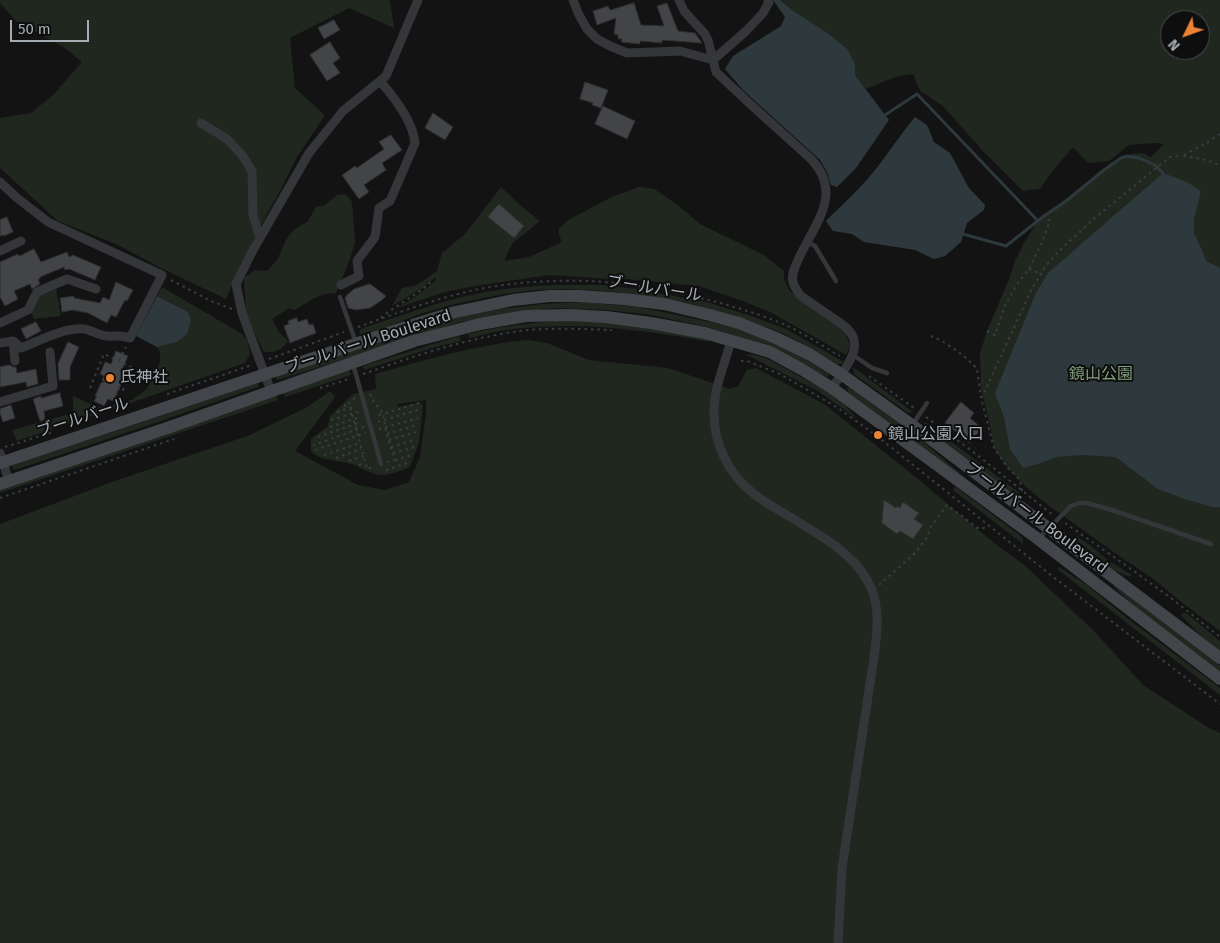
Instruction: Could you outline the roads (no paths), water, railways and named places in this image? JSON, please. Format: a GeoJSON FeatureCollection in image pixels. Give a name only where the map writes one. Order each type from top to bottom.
{"type":"FeatureCollection","features":[{"type":"Feature","properties":{"kind":"street"},"geometry":{"type":"LineString","coordinates":[[271,391],[242,313],[236,284],[308,153],[343,111],[386,76],[418,0]]}},
{"type":"Feature","properties":{"kind":"street"},"geometry":{"type":"LineString","coordinates":[[573,0],[587,29],[597,39],[627,54],[680,51],[713,60]]}},
{"type":"Feature","properties":{"kind":"street"},"geometry":{"type":"LineString","coordinates":[[679,0],[684,11],[708,40],[716,72],[812,160],[822,174],[826,188],[823,210],[794,269],[792,281],[800,296],[849,329],[855,340],[851,358],[832,388]]}},
{"type":"Feature","properties":{"kind":"street"},"geometry":{"type":"LineString","coordinates":[[713,60],[763,13],[768,0]]}},
{"type":"Feature","properties":{"kind":"street"},"geometry":{"type":"LineString","coordinates":[[340,285],[359,276],[357,262],[375,237],[380,208],[390,201],[415,143],[414,134],[400,106],[380,81]]}},
{"type":"Feature","properties":{"kind":"street"},"geometry":{"type":"LineString","coordinates":[[201,124],[227,139],[242,154],[252,171],[254,216],[260,238]]}},
{"type":"Feature","properties":{"kind":"street"},"geometry":{"type":"LineString","coordinates":[[0,182],[16,198],[48,222],[162,275],[130,338],[121,335],[106,336],[85,329],[74,329],[61,332],[21,348],[13,341],[0,343]]}},
{"type":"Feature","properties":{"kind":"street"},"geometry":{"type":"LineString","coordinates":[[0,251],[21,241]]}},
{"type":"Feature","properties":{"kind":"street"},"geometry":{"type":"LineString","coordinates":[[0,323],[28,310],[37,292],[67,279],[96,289]]}},
{"type":"Feature","properties":{"kind":"street","name":"ブールバール"},"geometry":{"type":"LineString","coordinates":[[1,459],[451,313],[513,300],[550,296],[624,299],[664,304],[740,323],[809,354],[842,374],[1220,658]]}},
{"type":"Feature","properties":{"kind":"street","name":"ブールバール Boulevard"},"geometry":{"type":"LineString","coordinates":[[5,483],[414,341],[480,324],[526,316],[570,315],[651,322],[705,333],[770,352],[832,388],[1038,539],[1220,679]]}},
{"type":"Feature","properties":{"kind":"street"},"geometry":{"type":"LineString","coordinates":[[13,341],[15,361]]}},
{"type":"Feature","properties":{"kind":"street"},"geometry":{"type":"LineString","coordinates":[[731,341],[713,408],[717,438],[729,466],[752,493],[836,546],[854,562],[873,591],[876,604],[878,627],[842,868],[838,943]]}},
{"type":"Feature","properties":{"kind":"street"},"geometry":{"type":"LineString","coordinates":[[0,402],[53,386],[50,352]]}},
{"type":"Feature","properties":{"kind":"street"},"geometry":{"type":"LineString","coordinates":[[1,459],[5,483]]}},
{"type":"Feature","properties":{"kind":"lane"},"geometry":{"type":"LineString","coordinates":[[807,242],[815,246],[836,281]]}},
{"type":"Feature","properties":{"kind":"lane"},"geometry":{"type":"LineString","coordinates":[[340,297],[356,344]]}},
{"type":"Feature","properties":{"kind":"lane"},"geometry":{"type":"LineString","coordinates":[[851,358],[887,373]]}},
{"type":"Feature","properties":{"kind":"lane"},"geometry":{"type":"LineString","coordinates":[[352,363],[381,464]]}},
{"type":"Feature","properties":{"kind":"lane"},"geometry":{"type":"LineString","coordinates":[[912,425],[928,403]]}},
{"type":"Feature","properties":{"kind":"lane"},"geometry":{"type":"LineString","coordinates":[[1038,539],[1071,506],[1087,503],[1211,544]]}},
{"type":"Feature","properties":{"kind":"waterway"},"geometry":{"type":"LineString","coordinates":[[885,115],[917,94],[1038,221]]}},
{"type":"Feature","properties":{"kind":"waterway"},"geometry":{"type":"LineString","coordinates":[[963,234],[1006,246],[1104,170],[1127,156],[1139,158],[1155,165],[1163,173]]}},
{"type":"Feature","properties":{"kind":"place","name":"氏神社"},"geometry":{"type":"Point","coordinates":[110,378]}},
{"type":"Feature","properties":{"kind":"place","name":"鏡山公園入口"},"geometry":{"type":"Point","coordinates":[878,435]}},
{"type":"Feature","properties":{"kind":"park label","name":"鏡山公園"},"geometry":{"type":"Point","coordinates":[1101,375]}}]}
